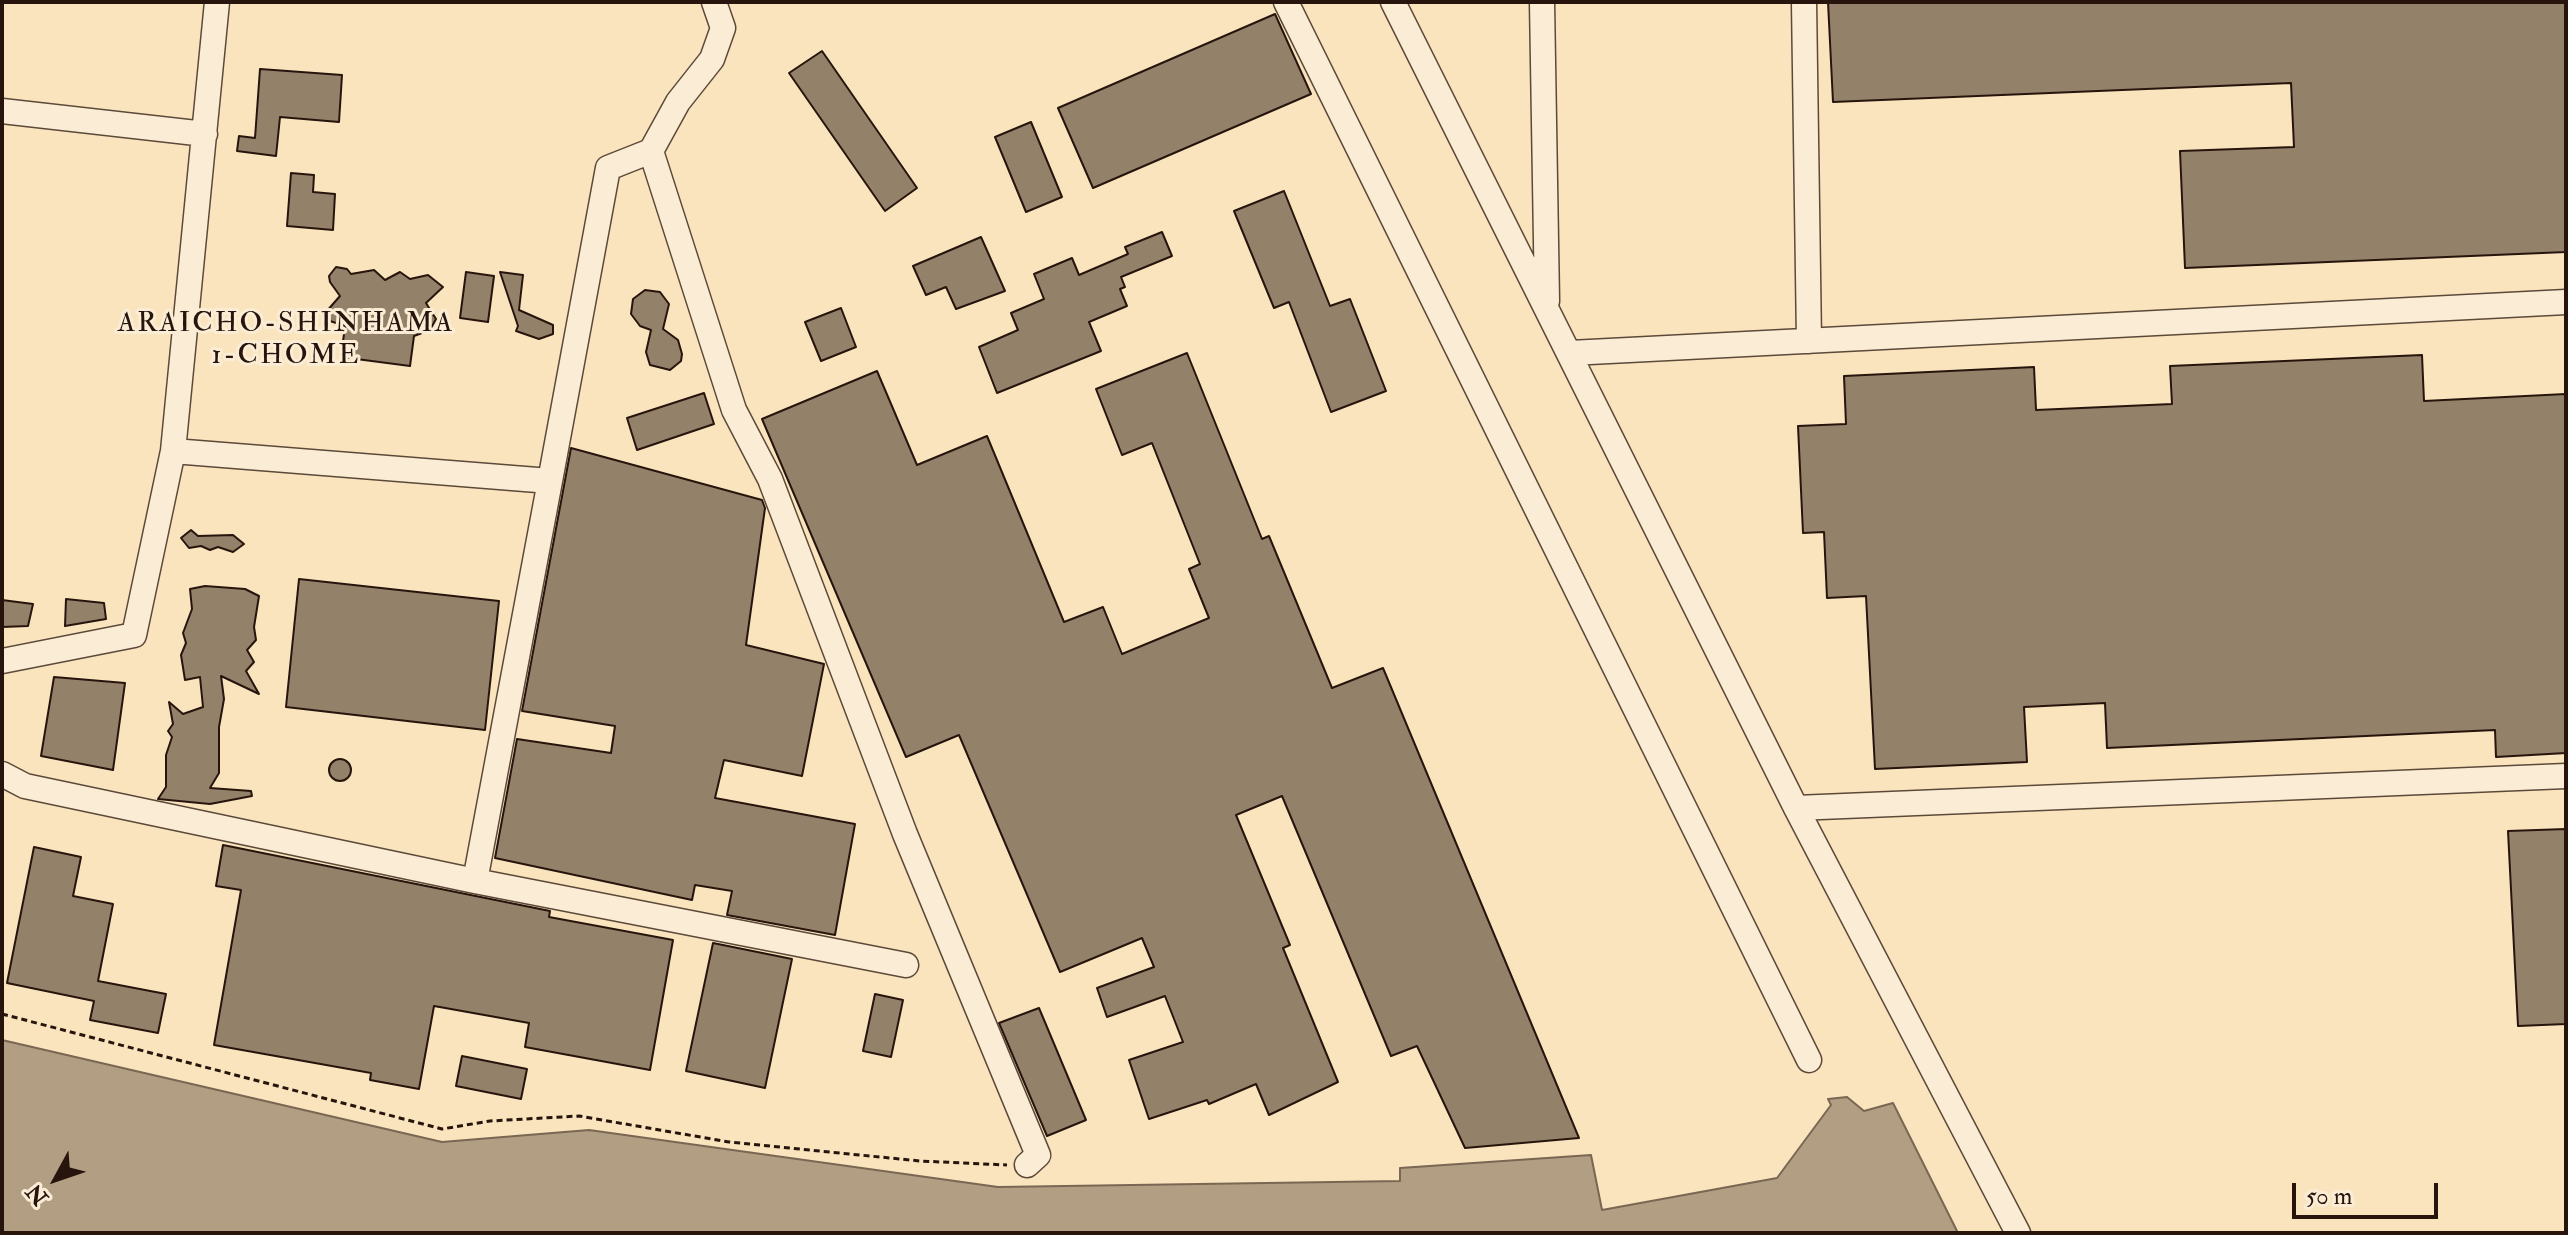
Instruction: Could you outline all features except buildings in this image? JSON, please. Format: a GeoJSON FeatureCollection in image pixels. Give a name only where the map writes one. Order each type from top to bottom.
{"type":"FeatureCollection","features":[{"type":"Feature","properties":{"kind":"street"},"geometry":{"type":"LineString","coordinates":[[2,661],[134,635],[173,451],[217,2]]}},
{"type":"Feature","properties":{"kind":"street"},"geometry":{"type":"LineString","coordinates":[[475,881],[608,168],[651,151],[678,102],[712,59],[723,28],[714,2]]}},
{"type":"Feature","properties":{"kind":"street"},"geometry":{"type":"LineString","coordinates":[[1286,2],[1809,1060]]}},
{"type":"Feature","properties":{"kind":"street"},"geometry":{"type":"LineString","coordinates":[[1393,2],[1796,808],[2018,1233]]}},
{"type":"Feature","properties":{"kind":"street"},"geometry":{"type":"LineString","coordinates":[[1542,2],[1547,307]]}},
{"type":"Feature","properties":{"kind":"street"},"geometry":{"type":"LineString","coordinates":[[1804,2],[1809,341]]}},
{"type":"Feature","properties":{"kind":"street"},"geometry":{"type":"LineString","coordinates":[[2,111],[205,134]]}},
{"type":"Feature","properties":{"kind":"street"},"geometry":{"type":"LineString","coordinates":[[651,151],[734,410],[770,479],[905,834],[1038,1155],[1027,1165]]}},
{"type":"Feature","properties":{"kind":"street"},"geometry":{"type":"LineString","coordinates":[[1570,353],[2566,302]]}},
{"type":"Feature","properties":{"kind":"street"},"geometry":{"type":"LineString","coordinates":[[173,451],[550,481]]}},
{"type":"Feature","properties":{"kind":"street"},"geometry":{"type":"LineString","coordinates":[[2,774],[25,786],[475,881],[906,965]]}},
{"type":"Feature","properties":{"kind":"street"},"geometry":{"type":"LineString","coordinates":[[1796,808],[2566,776]]}},
{"type":"Feature","properties":{"kind":"path"},"geometry":{"type":"LineString","coordinates":[[2,1014],[442,1129],[490,1121],[579,1116],[729,1142],[920,1161],[1027,1165]]}},
{"type":"Feature","properties":{"kind":"shaded area"},"geometry":{"type":"Polygon","coordinates":[[[2,1040],[442,1142],[589,1130],[998,1187],[1400,1181],[1400,1168],[1591,1155],[1602,1210],[1777,1178],[1831,1105],[1828,1099],[1847,1097],[1864,1111],[1893,1103],[1958,1233],[2,1233],[2,1040]]]}},
{"type":"Feature","properties":{"kind":"district","name":"ARAICHO-SHINHAMA 1-CHOME"},"geometry":{"type":"Point","coordinates":[286,341]}}]}
